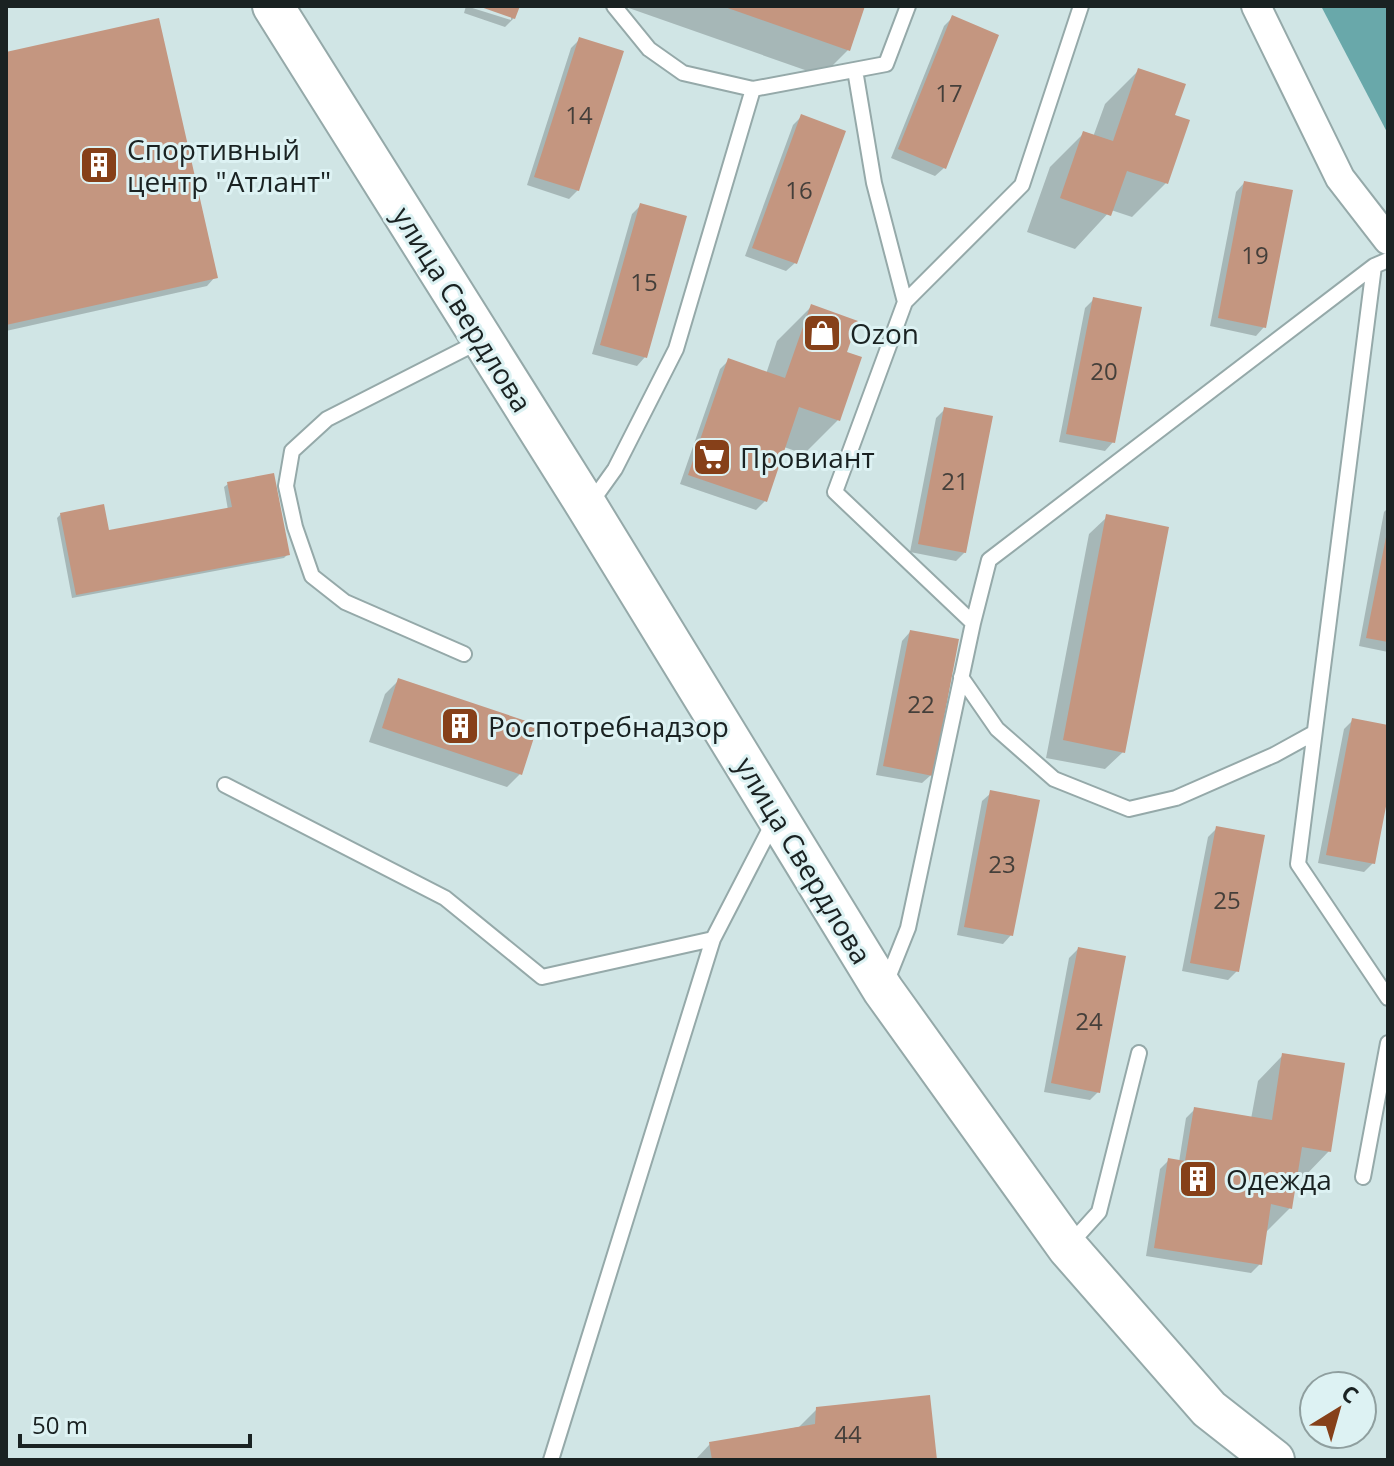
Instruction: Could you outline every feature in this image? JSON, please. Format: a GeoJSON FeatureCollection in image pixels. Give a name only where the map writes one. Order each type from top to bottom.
{"type":"FeatureCollection","features":[{"type":"Feature","properties":{"kind":"main road","name":"улица Свердлова"},"geometry":{"type":"LineString","coordinates":[[273,6],[588,508],[883,990],[1068,1248],[1209,1409],[1274,1460]]}},
{"type":"Feature","properties":{"kind":"street"},"geometry":{"type":"LineString","coordinates":[[1256,6],[1340,178],[1388,240]]}},
{"type":"Feature","properties":{"kind":"lane"},"geometry":{"type":"LineString","coordinates":[[614,6],[649,49],[683,73],[753,89],[886,64],[908,6]]}},
{"type":"Feature","properties":{"kind":"lane"},"geometry":{"type":"LineString","coordinates":[[973,623],[835,492],[905,302],[1022,185],[1081,6]]}},
{"type":"Feature","properties":{"kind":"lane"},"geometry":{"type":"LineString","coordinates":[[855,70],[874,183],[905,302]]}},
{"type":"Feature","properties":{"kind":"lane"},"geometry":{"type":"LineString","coordinates":[[588,508],[615,469],[676,349],[753,89]]}},
{"type":"Feature","properties":{"kind":"lane"},"geometry":{"type":"LineString","coordinates":[[883,990],[908,928],[989,560],[1374,266],[1388,260]]}},
{"type":"Feature","properties":{"kind":"lane"},"geometry":{"type":"LineString","coordinates":[[1374,266],[1298,864],[1388,998]]}},
{"type":"Feature","properties":{"kind":"lane"},"geometry":{"type":"LineString","coordinates":[[464,654],[345,602],[312,576],[295,527],[286,486],[292,451],[327,419],[482,340]]}},
{"type":"Feature","properties":{"kind":"lane"},"geometry":{"type":"LineString","coordinates":[[961,677],[997,729],[1054,779],[1129,809],[1176,798],[1274,755],[1314,733]]}},
{"type":"Feature","properties":{"kind":"lane"},"geometry":{"type":"LineString","coordinates":[[225,785],[445,898],[542,977],[713,939]]}},
{"type":"Feature","properties":{"kind":"lane"},"geometry":{"type":"LineString","coordinates":[[551,1460],[713,939],[777,815]]}},
{"type":"Feature","properties":{"kind":"lane"},"geometry":{"type":"LineString","coordinates":[[1363,1177],[1388,1043]]}},
{"type":"Feature","properties":{"kind":"lane"},"geometry":{"type":"LineString","coordinates":[[1068,1248],[1099,1212],[1139,1053]]}},
{"type":"Feature","properties":{"kind":"shaded area"},"geometry":{"type":"Polygon","coordinates":[[[1321,6],[1388,6],[1388,134],[1321,6]]]}},
{"type":"Feature","properties":{"kind":"building"},"geometry":{"type":"Polygon","coordinates":[[[478,6],[520,6],[515,19],[478,6]]]}},
{"type":"Feature","properties":{"kind":"building"},"geometry":{"type":"Polygon","coordinates":[[[722,6],[865,6],[850,51],[722,6]]]}},
{"type":"Feature","properties":{"kind":"building"},"geometry":{"type":"Polygon","coordinates":[[[952,15],[999,35],[946,169],[898,149],[952,15]]]}},
{"type":"Feature","properties":{"kind":"building","name":"Спортивный центр \"Атлант\""},"geometry":{"type":"Polygon","coordinates":[[[159,18],[218,278],[6,325],[6,52],[159,18]]]}},
{"type":"Feature","properties":{"kind":"building"},"geometry":{"type":"Polygon","coordinates":[[[579,37],[624,51],[579,191],[534,177],[579,37]]]}},
{"type":"Feature","properties":{"kind":"building"},"geometry":{"type":"Polygon","coordinates":[[[1138,68],[1186,84],[1175,115],[1190,120],[1168,184],[1127,171],[1111,216],[1060,198],[1083,131],[1113,141],[1138,68]]]}},
{"type":"Feature","properties":{"kind":"building"},"geometry":{"type":"Polygon","coordinates":[[[801,114],[846,131],[797,264],[752,248],[801,114]]]}},
{"type":"Feature","properties":{"kind":"building"},"geometry":{"type":"Polygon","coordinates":[[[1244,181],[1293,190],[1266,328],[1218,318],[1244,181]]]}},
{"type":"Feature","properties":{"kind":"building"},"geometry":{"type":"Polygon","coordinates":[[[640,203],[687,216],[647,358],[600,345],[640,203]]]}},
{"type":"Feature","properties":{"kind":"building"},"geometry":{"type":"Polygon","coordinates":[[[1093,297],[1142,307],[1115,443],[1066,434],[1093,297]]]}},
{"type":"Feature","properties":{"kind":"building"},"geometry":{"type":"Polygon","coordinates":[[[811,304],[858,321],[847,352],[862,357],[840,421],[799,407],[767,502],[688,475],[728,358],[785,378],[811,304]]]}},
{"type":"Feature","properties":{"kind":"building"},"geometry":{"type":"Polygon","coordinates":[[[944,407],[993,416],[966,553],[918,544],[944,407]]]}},
{"type":"Feature","properties":{"kind":"building"},"geometry":{"type":"Polygon","coordinates":[[[274,473],[290,555],[76,595],[60,513],[104,504],[109,530],[232,507],[227,482],[274,473]]]}},
{"type":"Feature","properties":{"kind":"building"},"geometry":{"type":"Polygon","coordinates":[[[1106,514],[1169,527],[1125,753],[1063,740],[1106,514]]]}},
{"type":"Feature","properties":{"kind":"building"},"geometry":{"type":"Polygon","coordinates":[[[1388,532],[1388,642],[1366,638],[1388,532]]]}},
{"type":"Feature","properties":{"kind":"building"},"geometry":{"type":"Polygon","coordinates":[[[910,630],[959,639],[933,776],[883,766],[910,630]]]}},
{"type":"Feature","properties":{"kind":"building","name":"Роспотребнадзор"},"geometry":{"type":"Polygon","coordinates":[[[398,678],[538,725],[522,775],[382,728],[398,678]]]}},
{"type":"Feature","properties":{"kind":"building"},"geometry":{"type":"Polygon","coordinates":[[[1352,718],[1388,725],[1388,796],[1375,864],[1326,855],[1352,718]]]}},
{"type":"Feature","properties":{"kind":"building"},"geometry":{"type":"Polygon","coordinates":[[[990,790],[1040,800],[1013,936],[964,927],[990,790]]]}},
{"type":"Feature","properties":{"kind":"building"},"geometry":{"type":"Polygon","coordinates":[[[1216,826],[1265,835],[1239,972],[1190,963],[1216,826]]]}},
{"type":"Feature","properties":{"kind":"building"},"geometry":{"type":"Polygon","coordinates":[[[1078,947],[1126,956],[1100,1093],[1051,1083],[1078,947]]]}},
{"type":"Feature","properties":{"kind":"building"},"geometry":{"type":"Polygon","coordinates":[[[1282,1053],[1345,1063],[1331,1152],[1302,1147],[1292,1209],[1271,1204],[1262,1265],[1154,1248],[1168,1158],[1185,1161],[1194,1107],[1272,1120],[1282,1053]]]}},
{"type":"Feature","properties":{"kind":"building"},"geometry":{"type":"Polygon","coordinates":[[[930,1395],[937,1460],[712,1460],[709,1442],[815,1424],[816,1407],[930,1395]]]}},
{"type":"Feature","properties":{"kind":"place","name":"Спортивный центр \"Атлант\""},"geometry":{"type":"Point","coordinates":[99,165]}},
{"type":"Feature","properties":{"kind":"place","name":"Ozon"},"geometry":{"type":"Point","coordinates":[822,333]}},
{"type":"Feature","properties":{"kind":"place","name":"Провиант"},"geometry":{"type":"Point","coordinates":[712,457]}},
{"type":"Feature","properties":{"kind":"place","name":"Роспотребнадзор"},"geometry":{"type":"Point","coordinates":[460,726]}},
{"type":"Feature","properties":{"kind":"place","name":"Одежда"},"geometry":{"type":"Point","coordinates":[1198,1179]}}]}
